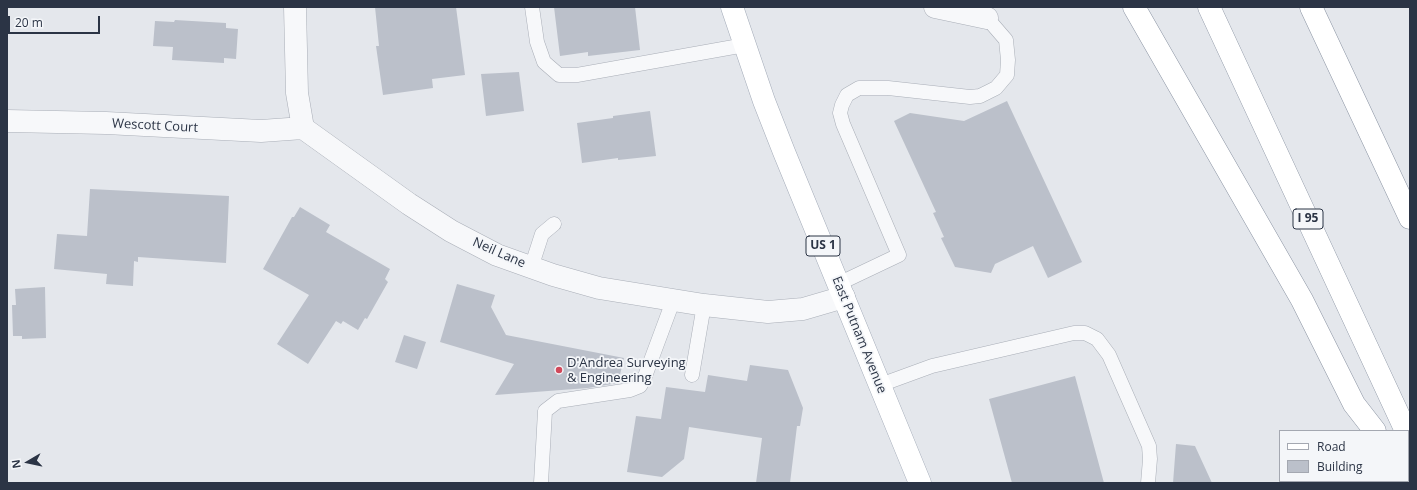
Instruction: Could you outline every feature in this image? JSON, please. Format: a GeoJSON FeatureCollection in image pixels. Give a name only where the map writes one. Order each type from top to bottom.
{"type":"FeatureCollection","features":[{"type":"Feature","properties":{"kind":"main road","name":"East Putnam Avenue"},"geometry":{"type":"LineString","coordinates":[[732,7],[779,138],[920,483]]}},
{"type":"Feature","properties":{"kind":"main road"},"geometry":{"type":"LineString","coordinates":[[1134,7],[1302,300],[1354,404],[1374,430]]}},
{"type":"Feature","properties":{"kind":"main road","name":"I 95"},"geometry":{"type":"LineString","coordinates":[[1209,7],[1406,430]]}},
{"type":"Feature","properties":{"kind":"main road"},"geometry":{"type":"LineString","coordinates":[[1311,7],[1410,218]]}},
{"type":"Feature","properties":{"kind":"street"},"geometry":{"type":"LineString","coordinates":[[295,7],[297,93],[303,128]]}},
{"type":"Feature","properties":{"kind":"street"},"geometry":{"type":"LineString","coordinates":[[935,7],[987,18]]}},
{"type":"Feature","properties":{"kind":"street","name":"Wescott Court"},"geometry":{"type":"LineString","coordinates":[[7,121],[99,123],[261,131],[303,128]]}},
{"type":"Feature","properties":{"kind":"street","name":"Neil Lane"},"geometry":{"type":"LineString","coordinates":[[303,128],[409,204],[451,231],[497,255],[531,268],[599,288],[704,305],[768,312],[803,309],[841,291]]}},
{"type":"Feature","properties":{"kind":"lane"},"geometry":{"type":"LineString","coordinates":[[532,7],[537,42],[544,62],[559,75],[577,75],[745,45]]}},
{"type":"Feature","properties":{"kind":"lane"},"geometry":{"type":"LineString","coordinates":[[841,291],[899,255],[843,124],[840,113],[842,105],[848,95],[859,88],[888,88],[970,97],[980,96],[996,88],[1007,75],[1008,60],[1006,40],[987,18]]}},
{"type":"Feature","properties":{"kind":"lane"},"geometry":{"type":"LineString","coordinates":[[531,268],[542,234],[554,224]]}},
{"type":"Feature","properties":{"kind":"lane"},"geometry":{"type":"LineString","coordinates":[[542,483],[545,411],[558,401],[630,390],[640,386],[644,379],[673,300]]}},
{"type":"Feature","properties":{"kind":"lane"},"geometry":{"type":"LineString","coordinates":[[692,375],[704,305]]}},
{"type":"Feature","properties":{"kind":"lane"},"geometry":{"type":"LineString","coordinates":[[880,385],[932,366],[1074,333],[1085,333],[1097,339],[1108,354],[1149,446],[1150,459],[1148,483]]}},
{"type":"Feature","properties":{"kind":"building"},"geometry":{"type":"Polygon","coordinates":[[[375,7],[456,7],[465,75],[432,79],[433,88],[383,95],[376,46],[379,46],[375,7]]]}},
{"type":"Feature","properties":{"kind":"building"},"geometry":{"type":"Polygon","coordinates":[[[554,7],[635,7],[640,50],[588,56],[588,52],[560,56],[554,7]]]}},
{"type":"Feature","properties":{"kind":"building"},"geometry":{"type":"Polygon","coordinates":[[[175,20],[226,23],[226,28],[238,29],[236,59],[224,58],[224,63],[172,60],[173,47],[153,46],[155,21],[174,22],[175,20]]]}},
{"type":"Feature","properties":{"kind":"building"},"geometry":{"type":"Polygon","coordinates":[[[519,72],[524,111],[486,116],[481,74],[519,72]]]}},
{"type":"Feature","properties":{"kind":"building"},"geometry":{"type":"Polygon","coordinates":[[[1007,101],[1082,262],[1048,278],[1033,246],[995,264],[991,273],[955,267],[941,238],[944,237],[933,213],[936,212],[894,121],[910,113],[964,121],[1007,101]]]}},
{"type":"Feature","properties":{"kind":"building"},"geometry":{"type":"Polygon","coordinates":[[[650,111],[656,156],[618,160],[618,158],[582,163],[577,123],[650,111]]]}},
{"type":"Feature","properties":{"kind":"building"},"geometry":{"type":"Polygon","coordinates":[[[90,189],[229,196],[226,263],[138,257],[138,262],[134,261],[133,286],[106,284],[107,274],[54,269],[57,234],[87,236],[90,189]]]}},
{"type":"Feature","properties":{"kind":"building"},"geometry":{"type":"Polygon","coordinates":[[[300,207],[330,225],[326,232],[390,269],[385,279],[388,282],[367,319],[365,318],[358,330],[343,321],[341,324],[336,321],[308,364],[277,344],[309,295],[263,269],[292,217],[294,217],[300,207]]]}},
{"type":"Feature","properties":{"kind":"building"},"geometry":{"type":"Polygon","coordinates":[[[457,284],[495,295],[491,307],[506,335],[624,358],[618,383],[588,388],[495,395],[514,364],[440,342],[457,284]]]}},
{"type":"Feature","properties":{"kind":"building"},"geometry":{"type":"Polygon","coordinates":[[[45,287],[46,338],[22,339],[22,336],[13,336],[12,305],[16,305],[15,289],[45,287]]]}},
{"type":"Feature","properties":{"kind":"building"},"geometry":{"type":"Polygon","coordinates":[[[404,335],[426,342],[417,369],[395,362],[404,335]]]}},
{"type":"Feature","properties":{"kind":"building"},"geometry":{"type":"Polygon","coordinates":[[[750,365],[788,370],[803,408],[800,426],[797,426],[790,483],[756,483],[762,438],[689,427],[684,459],[662,477],[627,472],[636,416],[661,419],[666,387],[705,392],[708,375],[747,381],[750,365]]]}},
{"type":"Feature","properties":{"kind":"building"},"geometry":{"type":"Polygon","coordinates":[[[1075,376],[1104,483],[1012,483],[989,399],[1075,376]]]}},
{"type":"Feature","properties":{"kind":"building"},"geometry":{"type":"Polygon","coordinates":[[[1176,444],[1195,446],[1212,483],[1173,483],[1176,444]]]}},
{"type":"Feature","properties":{"kind":"place","name":"D'Andrea Surveying & Engineering"},"geometry":{"type":"Point","coordinates":[559,370]}}]}
